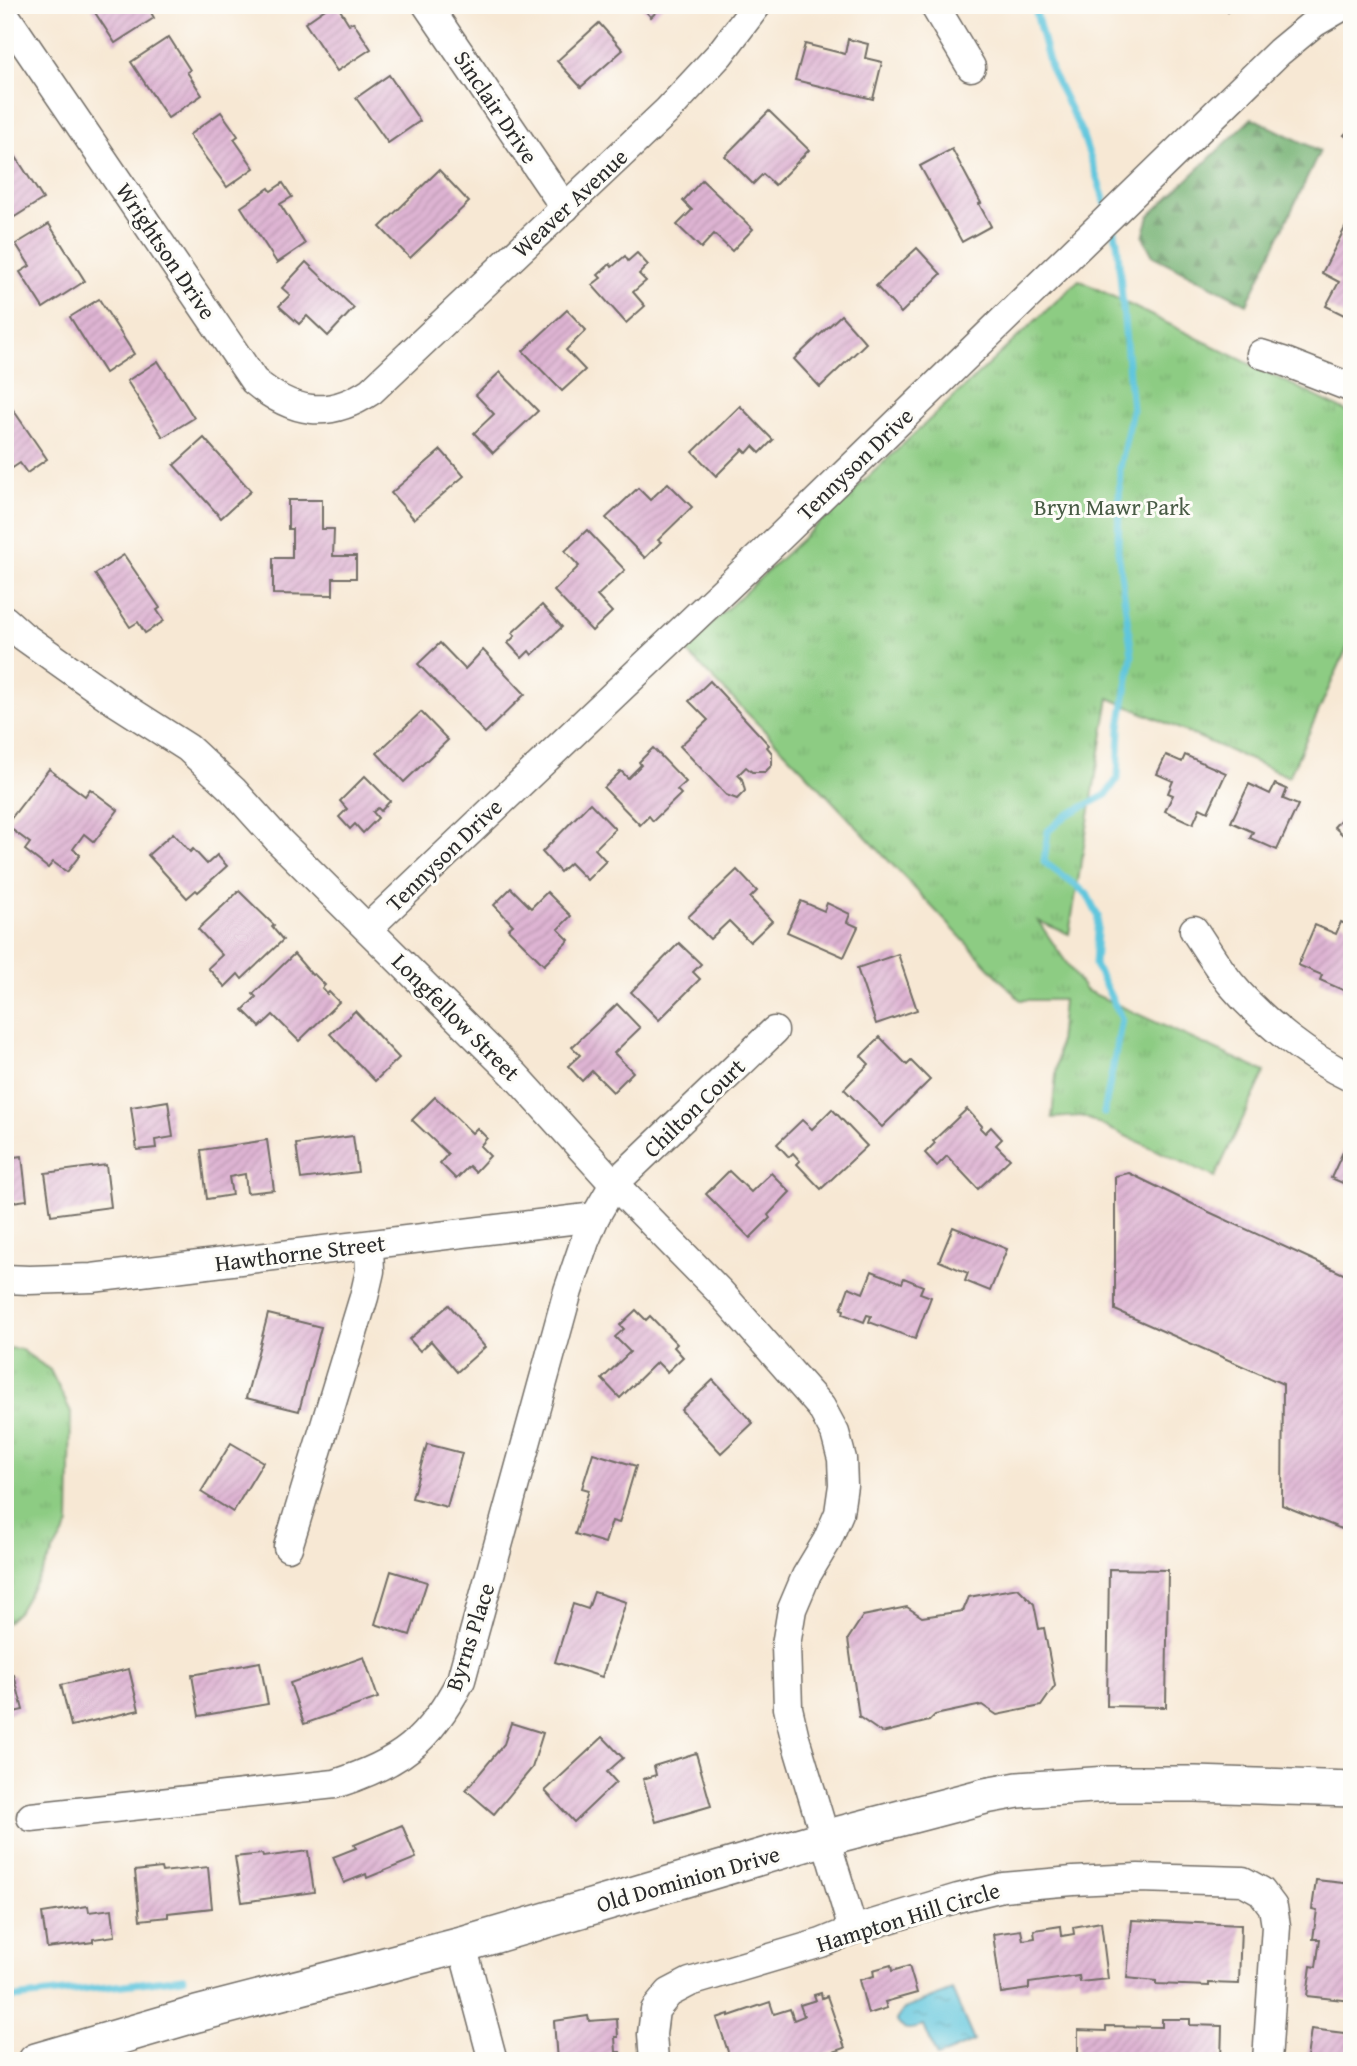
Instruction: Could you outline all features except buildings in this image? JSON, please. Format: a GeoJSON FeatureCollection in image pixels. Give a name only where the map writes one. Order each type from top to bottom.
{"type":"FeatureCollection","features":[{"type":"Feature","properties":{"kind":"main road","name":"Old Dominion Drive"},"geometry":{"type":"LineString","coordinates":[[37,2061],[197,2014],[462,1945],[825,1838],[985,1796],[1078,1785],[1158,1784],[1352,1789]]}},
{"type":"Feature","properties":{"kind":"street","name":"Sinclair Drive"},"geometry":{"type":"LineString","coordinates":[[427,5],[565,208]]}},
{"type":"Feature","properties":{"kind":"street","name":"Weaver Avenue"},"geometry":{"type":"LineString","coordinates":[[371,391],[667,111],[719,55],[757,5]]}},
{"type":"Feature","properties":{"kind":"street"},"geometry":{"type":"LineString","coordinates":[[934,5],[971,67]]}},
{"type":"Feature","properties":{"kind":"street","name":"Tennyson Drive"},"geometry":{"type":"LineString","coordinates":[[368,928],[780,537],[1279,52],[1314,23],[1345,5]]}},
{"type":"Feature","properties":{"kind":"street","name":"Wrightson Drive"},"geometry":{"type":"LineString","coordinates":[[5,15],[254,381],[272,396],[294,406],[316,409],[339,407],[371,391]]}},
{"type":"Feature","properties":{"kind":"street"},"geometry":{"type":"LineString","coordinates":[[1261,355],[1352,388]]}},
{"type":"Feature","properties":{"kind":"street","name":"Longfellow Street"},"geometry":{"type":"LineString","coordinates":[[5,620],[74,673],[188,748],[233,790],[280,842],[515,1075],[614,1184],[720,1292],[821,1406],[835,1433],[842,1459],[844,1485],[839,1513],[792,1609],[786,1645],[788,1708],[853,1930]]}},
{"type":"Feature","properties":{"kind":"street"},"geometry":{"type":"LineString","coordinates":[[1194,930],[1232,985],[1278,1030],[1326,1066],[1352,1079]]}},
{"type":"Feature","properties":{"kind":"street","name":"Chilton Court"},"geometry":{"type":"LineString","coordinates":[[614,1184],[774,1031]]}},
{"type":"Feature","properties":{"kind":"street","name":"Byrns Place"},"geometry":{"type":"LineString","coordinates":[[30,1817],[335,1784],[378,1768],[398,1757],[424,1736],[445,1709],[461,1680],[568,1291],[595,1217],[614,1184]]}},
{"type":"Feature","properties":{"kind":"street","name":"Hawthorne Street"},"geometry":{"type":"LineString","coordinates":[[5,1279],[92,1278],[595,1217]]}},
{"type":"Feature","properties":{"kind":"street"},"geometry":{"type":"LineString","coordinates":[[288,1547],[364,1297],[370,1271],[369,1245]]}},
{"type":"Feature","properties":{"kind":"street","name":"Hampton Hill Circle"},"geometry":{"type":"LineString","coordinates":[[654,2061],[652,2034],[655,2010],[669,1993],[690,1982],[958,1898],[1003,1887],[1138,1878],[1243,1881],[1261,1891],[1273,1907],[1276,1926],[1267,2061]]}},
{"type":"Feature","properties":{"kind":"street"},"geometry":{"type":"LineString","coordinates":[[462,1945],[493,2061]]}},
{"type":"Feature","properties":{"kind":"green space"},"geometry":{"type":"Polygon","coordinates":[[[1252,118],[1320,151],[1247,304],[1153,256],[1143,237],[1149,216],[1252,118]]]}},
{"type":"Feature","properties":{"kind":"green space","name":"Bryn Mawr Park"},"geometry":{"type":"Polygon","coordinates":[[[1079,280],[1352,414],[1352,637],[1289,777],[1109,698],[1069,934],[1038,921],[1085,990],[1265,1072],[1215,1177],[1082,1116],[1052,1118],[1063,1000],[1018,998],[804,771],[684,649],[1079,280]]]}},
{"type":"Feature","properties":{"kind":"green space"},"geometry":{"type":"Polygon","coordinates":[[[5,1348],[20,1349],[50,1370],[71,1412],[69,1525],[18,1612],[5,1624],[5,1348]]]}},
{"type":"Feature","properties":{"kind":"water"},"geometry":{"type":"Polygon","coordinates":[[[952,1990],[974,2041],[937,2057],[924,2026],[905,2028],[896,2020],[904,2009],[952,1990]]]}},
{"type":"Feature","properties":{"kind":"waterway"},"geometry":{"type":"LineString","coordinates":[[1034,5],[1051,70],[1082,133],[1107,208]]}},
{"type":"Feature","properties":{"kind":"waterway"},"geometry":{"type":"LineString","coordinates":[[1104,1113],[1122,1019],[1095,965],[1098,916],[1087,894],[1044,862],[1048,831],[1067,815],[1106,795],[1118,778],[1120,727],[1132,655],[1118,550],[1120,468],[1132,410],[1117,240],[1111,223]]}},
{"type":"Feature","properties":{"kind":"waterway"},"geometry":{"type":"LineString","coordinates":[[5,1999],[183,1978]]}}]}
